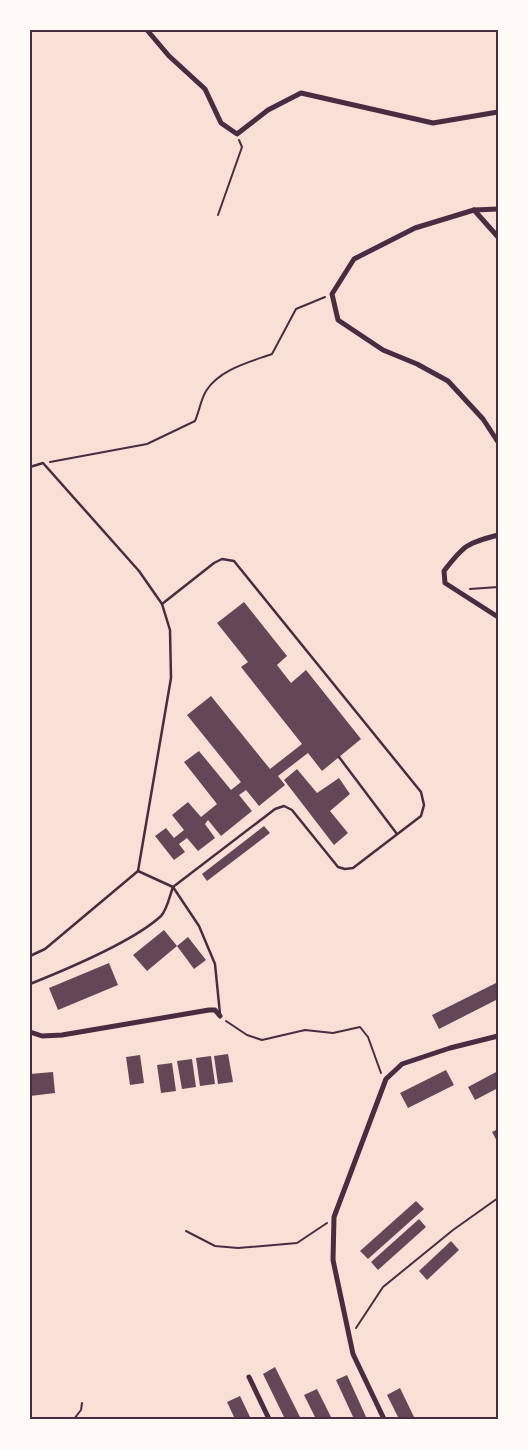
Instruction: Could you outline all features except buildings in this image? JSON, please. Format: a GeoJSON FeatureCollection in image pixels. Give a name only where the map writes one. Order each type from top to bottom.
{"type":"FeatureCollection","features":[{"type":"Feature","properties":{"kind":"street"},"geometry":{"type":"LineString","coordinates":[[147,30],[169,56],[205,89],[222,124],[237,134],[268,110],[301,93],[433,123],[498,112]]}},
{"type":"Feature","properties":{"kind":"street"},"geometry":{"type":"LineString","coordinates":[[498,210],[474,210],[415,228],[354,259],[332,294],[338,320],[383,350],[417,364],[448,381],[483,419],[498,442]]}},
{"type":"Feature","properties":{"kind":"street"},"geometry":{"type":"LineString","coordinates":[[474,210],[498,238]]}},
{"type":"Feature","properties":{"kind":"street"},"geometry":{"type":"LineString","coordinates":[[498,535],[474,541],[465,546],[444,572],[445,583],[498,617]]}},
{"type":"Feature","properties":{"kind":"street"},"geometry":{"type":"LineString","coordinates":[[30,1032],[42,1036],[62,1035],[209,1010],[215,1010],[220,1016]]}},
{"type":"Feature","properties":{"kind":"street"},"geometry":{"type":"LineString","coordinates":[[384,1419],[353,1354],[333,1260],[334,1217],[386,1079],[402,1064],[450,1048],[498,1036]]}},
{"type":"Feature","properties":{"kind":"street"},"geometry":{"type":"LineString","coordinates":[[249,1377],[269,1419]]}},
{"type":"Feature","properties":{"kind":"lane"},"geometry":{"type":"LineString","coordinates":[[30,467],[43,463],[139,571],[162,604],[170,630],[171,678],[138,871],[45,949],[30,956]]}},
{"type":"Feature","properties":{"kind":"lane"},"geometry":{"type":"LineString","coordinates":[[30,984],[56,974],[133,935],[163,915],[172,887],[275,809],[284,806],[292,810],[338,867],[346,869],[353,868],[421,816],[424,805],[421,792],[241,567],[234,561],[222,559],[214,563],[162,604]]}},
{"type":"Feature","properties":{"kind":"lane"},"geometry":{"type":"LineString","coordinates":[[339,757],[398,834]]}},
{"type":"Feature","properties":{"kind":"lane"},"geometry":{"type":"LineString","coordinates":[[138,871],[172,887],[199,926],[215,964],[220,1016]]}},
{"type":"Feature","properties":{"kind":"path"},"geometry":{"type":"LineString","coordinates":[[218,216],[242,147],[237,134]]}},
{"type":"Feature","properties":{"kind":"path"},"geometry":{"type":"LineString","coordinates":[[43,463],[147,444],[195,421],[206,391],[220,377],[235,368],[272,354],[296,309],[332,294]]}},
{"type":"Feature","properties":{"kind":"path"},"geometry":{"type":"LineString","coordinates":[[454,590],[498,587]]}},
{"type":"Feature","properties":{"kind":"path"},"geometry":{"type":"LineString","coordinates":[[220,1016],[247,1035],[262,1040],[305,1030],[333,1033],[360,1027],[368,1037],[380,1071],[386,1079]]}},
{"type":"Feature","properties":{"kind":"path"},"geometry":{"type":"LineString","coordinates":[[350,1338],[383,1287],[453,1230],[498,1198]]}},
{"type":"Feature","properties":{"kind":"path"},"geometry":{"type":"LineString","coordinates":[[186,1231],[215,1246],[224,1248],[288,1245],[307,1239],[334,1217]]}},
{"type":"Feature","properties":{"kind":"path"},"geometry":{"type":"LineString","coordinates":[[74,1419],[81,1410],[82,1403]]}}]}
